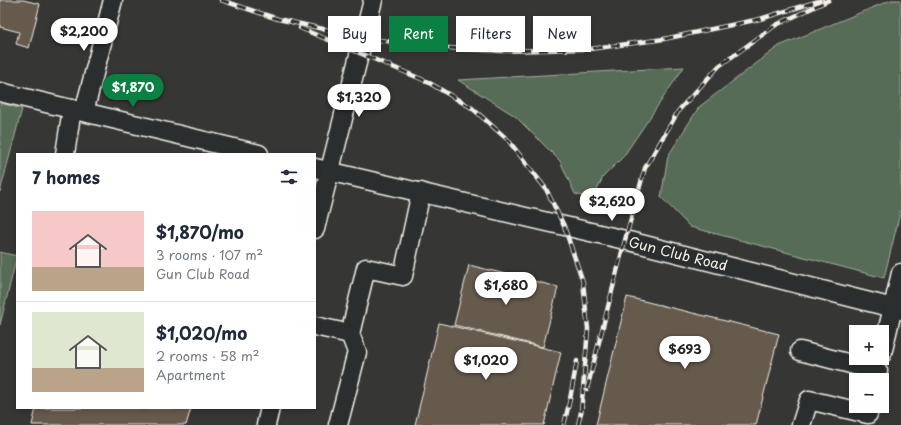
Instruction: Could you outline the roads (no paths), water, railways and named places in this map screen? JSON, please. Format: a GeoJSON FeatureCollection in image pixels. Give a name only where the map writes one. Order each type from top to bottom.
{"type":"FeatureCollection","features":[{"type":"Feature","properties":{"kind":"street"},"geometry":{"type":"LineString","coordinates":[[65,153],[113,0]]}},
{"type":"Feature","properties":{"kind":"street"},"geometry":{"type":"LineString","coordinates":[[316,220],[322,169],[374,0]]}},
{"type":"Feature","properties":{"kind":"street"},"geometry":{"type":"LineString","coordinates":[[0,92],[255,153]]}},
{"type":"Feature","properties":{"kind":"street","name":"Gun Club Road"},"geometry":{"type":"LineString","coordinates":[[322,169],[625,240],[897,309]]}},
{"type":"Feature","properties":{"kind":"street"},"geometry":{"type":"LineString","coordinates":[[338,425],[357,352],[350,334],[366,268],[403,276],[421,192]]}},
{"type":"Feature","properties":{"kind":"street"},"geometry":{"type":"LineString","coordinates":[[800,351],[879,366],[897,309],[901,273]]}},
{"type":"Feature","properties":{"kind":"street"},"geometry":{"type":"LineString","coordinates":[[316,326],[350,334]]}},
{"type":"Feature","properties":{"kind":"street"},"geometry":{"type":"LineString","coordinates":[[800,425],[809,400],[868,415]]}},
{"type":"Feature","properties":{"kind":"street"},"geometry":{"type":"LineString","coordinates":[[266,425],[270,409]]}},
{"type":"Feature","properties":{"kind":"railway"},"geometry":{"type":"LineString","coordinates":[[221,0],[278,19],[364,38],[432,47],[501,51],[590,49],[664,39],[760,19],[822,0]]}},
{"type":"Feature","properties":{"kind":"railway"},"geometry":{"type":"LineString","coordinates":[[587,389],[645,168],[679,110],[719,66],[776,25],[829,0]]}},
{"type":"Feature","properties":{"kind":"railway"},"geometry":{"type":"LineString","coordinates":[[300,28],[426,81],[472,108],[508,140],[546,189],[564,226],[583,282],[588,329],[581,413]]}},
{"type":"Feature","properties":{"kind":"railway"},"geometry":{"type":"LineString","coordinates":[[564,425],[577,361]]}},
{"type":"Feature","properties":{"kind":"railway"},"geometry":{"type":"LineString","coordinates":[[578,425],[582,408]]}}]}
